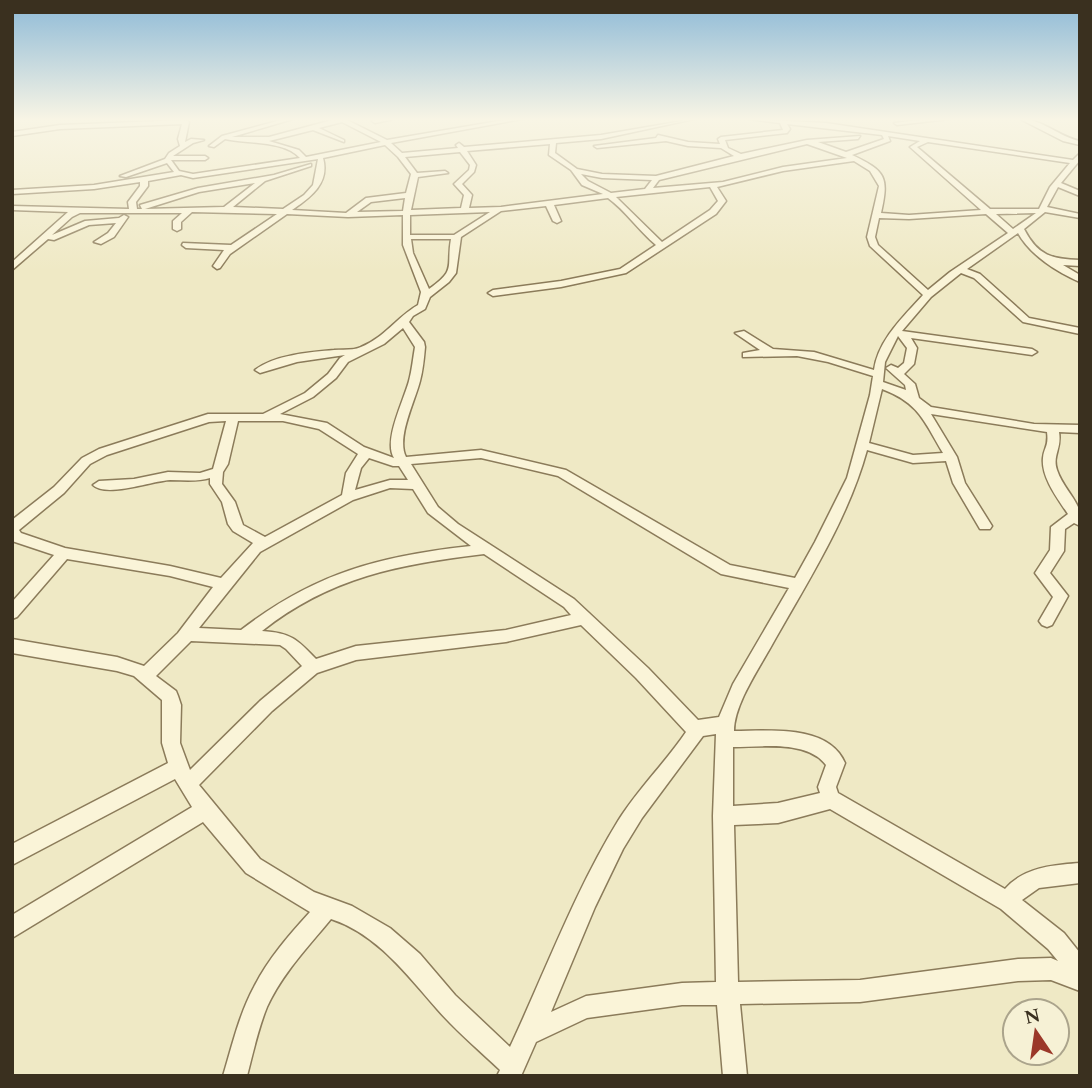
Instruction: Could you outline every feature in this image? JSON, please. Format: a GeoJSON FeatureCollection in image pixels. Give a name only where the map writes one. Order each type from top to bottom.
{"type":"FeatureCollection","features":[{"type":"Feature","properties":{"kind":"street"},"geometry":{"type":"LineString","coordinates":[[62,188],[141,170]]}},
{"type":"Feature","properties":{"kind":"street"},"geometry":{"type":"LineString","coordinates":[[178,170],[181,173]]}},
{"type":"Feature","properties":{"kind":"street"},"geometry":{"type":"LineString","coordinates":[[12,192],[83,188],[181,173],[200,175],[236,170]]}},
{"type":"Feature","properties":{"kind":"street"},"geometry":{"type":"LineString","coordinates":[[226,209],[262,180],[269,170]]}},
{"type":"Feature","properties":{"kind":"street"},"geometry":{"type":"LineString","coordinates":[[40,243],[88,223],[128,214],[202,190],[262,180],[296,170]]}},
{"type":"Feature","properties":{"kind":"street"},"geometry":{"type":"LineString","coordinates":[[217,266],[232,248],[319,186],[322,170]]}},
{"type":"Feature","properties":{"kind":"street"},"geometry":{"type":"LineString","coordinates":[[411,170],[414,174],[407,245],[425,296]]}},
{"type":"Feature","properties":{"kind":"street"},"geometry":{"type":"LineString","coordinates":[[464,211],[468,195],[458,184],[471,170]]}},
{"type":"Feature","properties":{"kind":"street"},"geometry":{"type":"LineString","coordinates":[[575,170],[602,176],[656,178],[691,170]]}},
{"type":"Feature","properties":{"kind":"street"},"geometry":{"type":"LineString","coordinates":[[575,170],[585,183],[610,196],[662,246]]}},
{"type":"Feature","properties":{"kind":"street"},"geometry":{"type":"LineString","coordinates":[[12,210],[79,210],[128,214],[226,209],[348,215],[408,214],[501,209],[712,185],[746,180],[780,170]]}},
{"type":"Feature","properties":{"kind":"street"},"geometry":{"type":"LineString","coordinates":[[871,170],[882,181],[883,192],[877,202],[872,237],[874,246],[928,295]]}},
{"type":"Feature","properties":{"kind":"street"},"geometry":{"type":"LineString","coordinates":[[940,170],[1053,262],[1080,279]]}},
{"type":"Feature","properties":{"kind":"street"},"geometry":{"type":"LineString","coordinates":[[735,1076],[727,992],[723,816],[725,731],[739,689],[853,478],[879,374],[899,333],[928,295],[960,268],[1017,231],[1043,210],[1057,184],[1070,170]]}},
{"type":"Feature","properties":{"kind":"street"},"geometry":{"type":"LineString","coordinates":[[202,190],[222,172]]}},
{"type":"Feature","properties":{"kind":"street"},"geometry":{"type":"LineString","coordinates":[[414,174],[446,173]]}},
{"type":"Feature","properties":{"kind":"street"},"geometry":{"type":"LineString","coordinates":[[647,191],[656,178]]}},
{"type":"Feature","properties":{"kind":"street"},"geometry":{"type":"LineString","coordinates":[[98,242],[111,235],[128,214],[132,202],[144,186],[144,180]]}},
{"type":"Feature","properties":{"kind":"street"},"geometry":{"type":"LineString","coordinates":[[1057,184],[1078,197]]}},
{"type":"Feature","properties":{"kind":"street"},"geometry":{"type":"LineString","coordinates":[[492,292],[561,284],[619,272],[702,220],[720,205],[720,196],[712,185]]}},
{"type":"Feature","properties":{"kind":"street"},"geometry":{"type":"LineString","coordinates":[[348,215],[369,200],[410,195]]}},
{"type":"Feature","properties":{"kind":"street"},"geometry":{"type":"LineString","coordinates":[[549,203],[557,221]]}},
{"type":"Feature","properties":{"kind":"street"},"geometry":{"type":"LineString","coordinates":[[407,237],[457,237],[501,209]]}},
{"type":"Feature","properties":{"kind":"street"},"geometry":{"type":"LineString","coordinates":[[12,267],[69,215],[79,210]]}},
{"type":"Feature","properties":{"kind":"street"},"geometry":{"type":"LineString","coordinates":[[177,229],[177,221],[190,210]]}},
{"type":"Feature","properties":{"kind":"street"},"geometry":{"type":"LineString","coordinates":[[876,215],[909,217],[1043,210],[1080,216]]}},
{"type":"Feature","properties":{"kind":"street"},"geometry":{"type":"LineString","coordinates":[[264,417],[309,395],[332,376],[344,360],[380,342],[404,322],[409,314],[422,307],[425,296],[452,273],[457,237]]}},
{"type":"Feature","properties":{"kind":"street"},"geometry":{"type":"LineString","coordinates":[[186,245],[232,248]]}},
{"type":"Feature","properties":{"kind":"street"},"geometry":{"type":"LineString","coordinates":[[1053,262],[1080,263]]}},
{"type":"Feature","properties":{"kind":"street"},"geometry":{"type":"LineString","coordinates":[[960,268],[977,276],[1026,320],[1079,333]]}},
{"type":"Feature","properties":{"kind":"street"},"geometry":{"type":"LineString","coordinates":[[404,322],[420,347],[415,379],[398,434],[397,453],[432,510],[453,527],[569,603],[642,673],[687,722],[698,729],[809,742],[823,748],[832,755],[836,763],[827,787],[831,799],[1008,902],[1056,941],[1080,971]]}},
{"type":"Feature","properties":{"kind":"street"},"geometry":{"type":"LineString","coordinates":[[740,332],[770,351]]}},
{"type":"Feature","properties":{"kind":"street"},"geometry":{"type":"LineString","coordinates":[[899,333],[1032,352]]}},
{"type":"Feature","properties":{"kind":"street"},"geometry":{"type":"LineString","coordinates":[[747,355],[770,351],[816,356],[879,374],[899,373],[909,364],[912,348],[899,333]]}},
{"type":"Feature","properties":{"kind":"street"},"geometry":{"type":"LineString","coordinates":[[260,370],[289,360],[320,354],[357,352]]}},
{"type":"Feature","properties":{"kind":"street"},"geometry":{"type":"LineString","coordinates":[[899,373],[910,384],[918,404],[951,457],[959,483],[985,526]]}},
{"type":"Feature","properties":{"kind":"street"},"geometry":{"type":"LineString","coordinates":[[879,374],[918,404],[959,416],[1054,430],[1080,429]]}},
{"type":"Feature","properties":{"kind":"street"},"geometry":{"type":"LineString","coordinates":[[233,416],[216,484],[228,502],[233,521],[238,528],[264,542]]}},
{"type":"Feature","properties":{"kind":"street"},"geometry":{"type":"LineString","coordinates":[[223,584],[170,571],[64,554],[12,533],[16,524],[68,481],[89,458],[208,418],[264,417],[303,420],[323,426],[366,453],[384,460],[402,463],[481,454],[562,473],[726,570],[798,584]]}},
{"type":"Feature","properties":{"kind":"street"},"geometry":{"type":"LineString","coordinates":[[1047,621],[1060,596],[1042,573],[1057,551],[1058,527],[1078,518],[1061,493],[1050,468],[1049,457],[1055,444],[1054,430]]}},
{"type":"Feature","properties":{"kind":"street"},"geometry":{"type":"LineString","coordinates":[[861,445],[914,459],[951,457]]}},
{"type":"Feature","properties":{"kind":"street"},"geometry":{"type":"LineString","coordinates":[[348,497],[351,475],[366,453]]}},
{"type":"Feature","properties":{"kind":"street"},"geometry":{"type":"LineString","coordinates":[[99,485],[134,484],[168,476],[200,477],[218,472]]}},
{"type":"Feature","properties":{"kind":"street"},"geometry":{"type":"LineString","coordinates":[[145,676],[187,634],[243,560],[264,542],[348,497],[390,484],[417,485]]}},
{"type":"Feature","properties":{"kind":"street"},"geometry":{"type":"LineString","coordinates":[[245,636],[281,607],[338,578],[405,561],[487,549]]}},
{"type":"Feature","properties":{"kind":"street"},"geometry":{"type":"LineString","coordinates":[[12,613],[64,554]]}},
{"type":"Feature","properties":{"kind":"street"},"geometry":{"type":"LineString","coordinates":[[12,855],[183,776],[313,667],[356,653],[506,636],[583,618]]}},
{"type":"Feature","properties":{"kind":"street"},"geometry":{"type":"LineString","coordinates":[[187,634],[282,639],[292,644],[313,667]]}},
{"type":"Feature","properties":{"kind":"street"},"geometry":{"type":"LineString","coordinates":[[12,646],[117,664],[139,671],[170,696],[171,743],[183,776],[205,810],[253,866],[274,882],[326,909],[345,913],[382,936],[412,962],[511,1071],[575,923],[605,863],[650,788],[686,748],[698,729]]}},
{"type":"Feature","properties":{"kind":"street"},"geometry":{"type":"LineString","coordinates":[[723,816],[778,813],[831,799]]}},
{"type":"Feature","properties":{"kind":"street"},"geometry":{"type":"LineString","coordinates":[[12,927],[205,810]]}},
{"type":"Feature","properties":{"kind":"street"},"geometry":{"type":"LineString","coordinates":[[1008,902],[1016,889],[1035,878],[1080,873]]}},
{"type":"Feature","properties":{"kind":"street"},"geometry":{"type":"LineString","coordinates":[[234,1076],[250,1022],[263,993],[278,968],[326,909]]}},
{"type":"Feature","properties":{"kind":"street"},"geometry":{"type":"LineString","coordinates":[[528,1034],[586,1007],[682,994],[860,991],[1018,970],[1051,970],[1080,981]]}}]}
